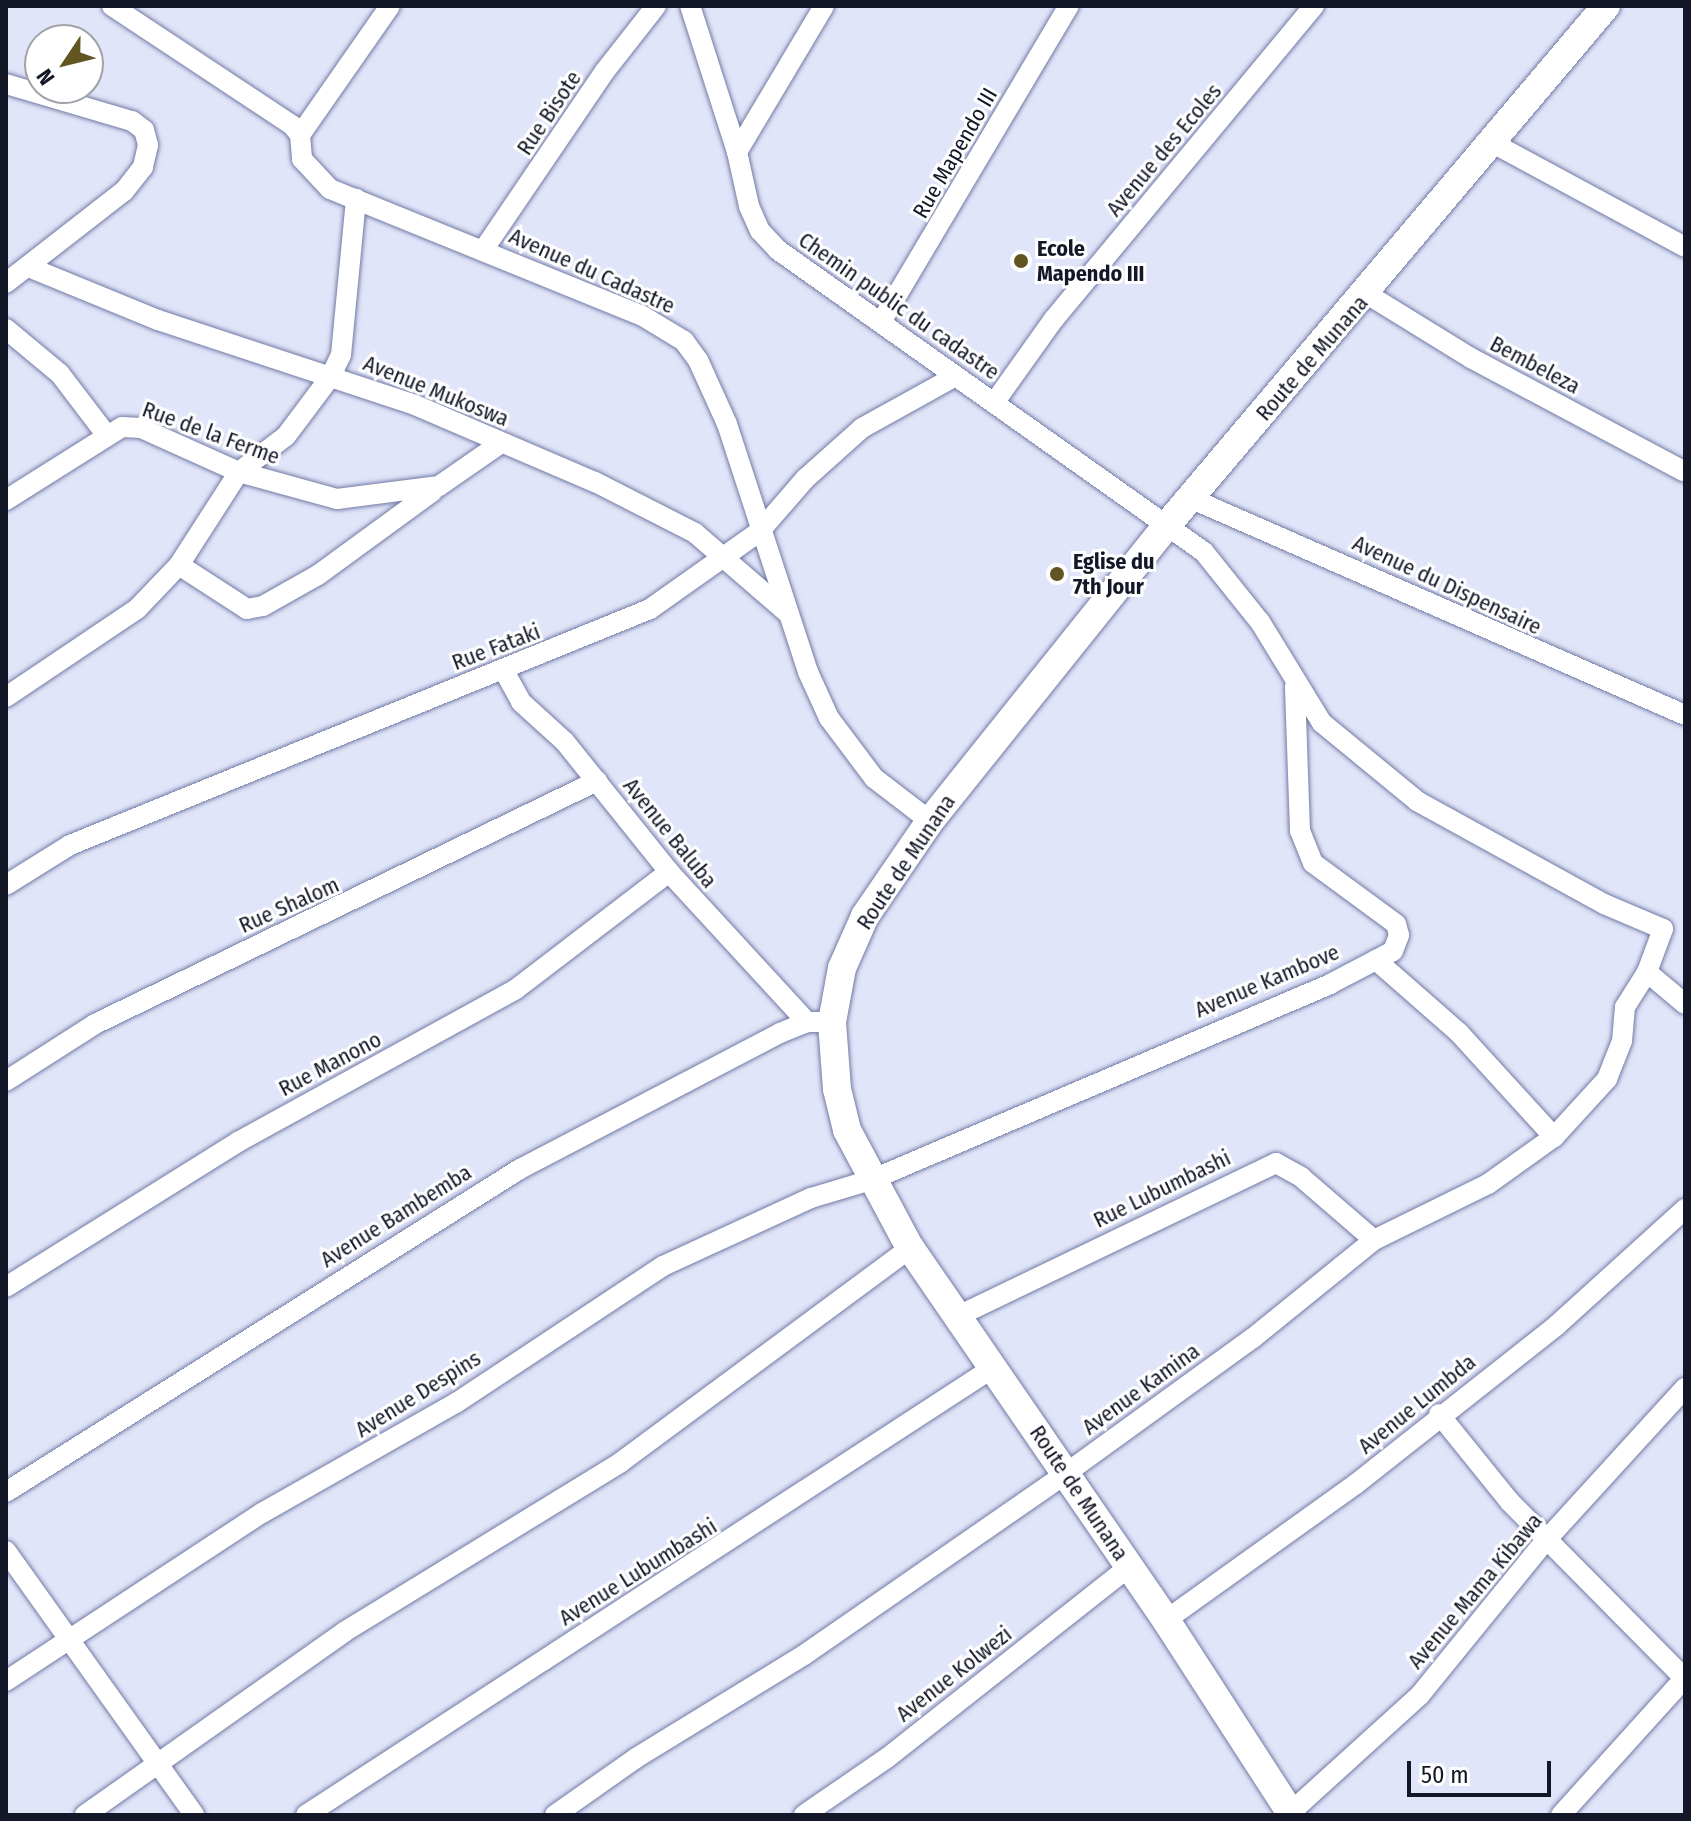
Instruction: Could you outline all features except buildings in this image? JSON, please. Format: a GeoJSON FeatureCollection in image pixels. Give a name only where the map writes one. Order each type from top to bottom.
{"type":"FeatureCollection","features":[{"type":"Feature","properties":{"kind":"main road","name":"Route de Munana"},"geometry":{"type":"LineString","coordinates":[[1292,1814],[1130,1566],[910,1248],[847,1130],[819,1022],[865,916],[930,821],[1168,524],[1367,294],[1489,141],[1606,6]]}},
{"type":"Feature","properties":{"kind":"street"},"geometry":{"type":"LineString","coordinates":[[112,6],[136,13],[278,115],[300,135],[390,6]]}},
{"type":"Feature","properties":{"kind":"street","name":"Rue Bisote"},"geometry":{"type":"LineString","coordinates":[[484,249],[605,71],[656,6]]}},
{"type":"Feature","properties":{"kind":"street","name":"Chemin public du cadastre"},"geometry":{"type":"LineString","coordinates":[[690,6],[737,152],[749,206],[760,231],[800,268],[881,322],[1204,552],[1240,595],[1322,723],[1417,801],[1604,904],[1663,929]]}},
{"type":"Feature","properties":{"kind":"street"},"geometry":{"type":"LineString","coordinates":[[737,152],[824,6]]}},
{"type":"Feature","properties":{"kind":"street","name":"Rue Mapendo III"},"geometry":{"type":"LineString","coordinates":[[881,322],[1069,6]]}},
{"type":"Feature","properties":{"kind":"street","name":"Avenue des Ecoles"},"geometry":{"type":"LineString","coordinates":[[994,403],[1054,319],[1314,6]]}},
{"type":"Feature","properties":{"kind":"street"},"geometry":{"type":"LineString","coordinates":[[6,84],[132,121],[144,130],[148,145],[143,167],[124,191],[48,248],[31,268],[6,283]]}},
{"type":"Feature","properties":{"kind":"street","name":"Avenue du Cadastre"},"geometry":{"type":"LineString","coordinates":[[300,135],[302,159],[330,189],[641,315],[684,341],[698,360],[727,424],[808,672],[853,755],[930,821]]}},
{"type":"Feature","properties":{"kind":"street"},"geometry":{"type":"LineString","coordinates":[[1489,141],[1685,247]]}},
{"type":"Feature","properties":{"kind":"street"},"geometry":{"type":"LineString","coordinates":[[6,697],[137,609],[179,565],[239,472],[286,436],[331,376],[341,355],[356,199]]}},
{"type":"Feature","properties":{"kind":"street","name":"Avenue Mukoswa"},"geometry":{"type":"LineString","coordinates":[[31,268],[158,320],[415,405],[643,506],[695,533],[792,617]]}},
{"type":"Feature","properties":{"kind":"street","name":"Bembeleza"},"geometry":{"type":"LineString","coordinates":[[1367,294],[1471,358],[1685,472]]}},
{"type":"Feature","properties":{"kind":"street"},"geometry":{"type":"LineString","coordinates":[[6,329],[60,374],[105,433]]}},
{"type":"Feature","properties":{"kind":"street","name":"Rue Fataki"},"geometry":{"type":"LineString","coordinates":[[6,885],[70,845],[650,609],[727,559],[760,531],[838,447],[956,376]]}},
{"type":"Feature","properties":{"kind":"street","name":"Rue de la Ferme"},"geometry":{"type":"LineString","coordinates":[[6,500],[105,433],[141,428],[239,472],[337,499],[439,486],[501,443]]}},
{"type":"Feature","properties":{"kind":"street"},"geometry":{"type":"LineString","coordinates":[[179,565],[247,609],[263,606],[362,545],[439,486]]}},
{"type":"Feature","properties":{"kind":"street","name":"Avenue du Dispensaire"},"geometry":{"type":"LineString","coordinates":[[1190,498],[1685,715]]}},
{"type":"Feature","properties":{"kind":"street","name":"Avenue Baluba"},"geometry":{"type":"LineString","coordinates":[[503,669],[521,702],[565,742],[669,872],[819,1022]]}},
{"type":"Feature","properties":{"kind":"street","name":"Avenue Kambove"},"geometry":{"type":"LineString","coordinates":[[871,1180],[1393,951],[1399,935],[1396,924],[1313,863],[1300,831],[1294,682]]}},
{"type":"Feature","properties":{"kind":"street","name":"Rue Shalom"},"geometry":{"type":"LineString","coordinates":[[6,1081],[95,1024],[597,781]]}},
{"type":"Feature","properties":{"kind":"street","name":"Rue Manono"},"geometry":{"type":"LineString","coordinates":[[6,1287],[238,1142],[516,989],[669,872]]}},
{"type":"Feature","properties":{"kind":"street","name":"Avenue Kamina"},"geometry":{"type":"LineString","coordinates":[[555,1815],[636,1758],[804,1655],[1065,1474],[1253,1338],[1374,1240],[1488,1184],[1554,1137],[1607,1079],[1622,1041],[1625,1007],[1647,972],[1663,929]]}},
{"type":"Feature","properties":{"kind":"street"},"geometry":{"type":"LineString","coordinates":[[1376,960],[1459,1033],[1554,1137]]}},
{"type":"Feature","properties":{"kind":"street"},"geometry":{"type":"LineString","coordinates":[[1647,972],[1685,1004]]}},
{"type":"Feature","properties":{"kind":"street","name":"Avenue Bambemba"},"geometry":{"type":"LineString","coordinates":[[6,1492],[468,1199],[819,1022]]}},
{"type":"Feature","properties":{"kind":"street","name":"Rue Lubumbashi"},"geometry":{"type":"LineString","coordinates":[[958,1316],[1276,1163],[1301,1177],[1374,1240]]}},
{"type":"Feature","properties":{"kind":"street","name":"Avenue Despins"},"geometry":{"type":"LineString","coordinates":[[6,1681],[262,1513],[456,1403],[663,1266],[811,1198],[871,1180]]}},
{"type":"Feature","properties":{"kind":"street","name":"Avenue Lumbda"},"geometry":{"type":"LineString","coordinates":[[1166,1620],[1304,1525],[1439,1414],[1557,1325],[1685,1209]]}},
{"type":"Feature","properties":{"kind":"street"},"geometry":{"type":"LineString","coordinates":[[85,1815],[344,1632],[621,1462],[910,1248]]}},
{"type":"Feature","properties":{"kind":"street","name":"Avenue Lubumbashi"},"geometry":{"type":"LineString","coordinates":[[306,1815],[994,1367]]}},
{"type":"Feature","properties":{"kind":"street","name":"Avenue Mama Kibawa"},"geometry":{"type":"LineString","coordinates":[[1292,1814],[1420,1695],[1547,1539],[1685,1388]]}},
{"type":"Feature","properties":{"kind":"street"},"geometry":{"type":"LineString","coordinates":[[1439,1414],[1547,1539],[1685,1678],[1561,1815]]}},
{"type":"Feature","properties":{"kind":"street"},"geometry":{"type":"LineString","coordinates":[[6,1551],[194,1815]]}},
{"type":"Feature","properties":{"kind":"street","name":"Avenue Kolwezi"},"geometry":{"type":"LineString","coordinates":[[804,1815],[887,1758],[1130,1566]]}},
{"type":"Feature","properties":{"kind":"place","name":"Ecole Mapendo III"},"geometry":{"type":"Point","coordinates":[1021,261]}},
{"type":"Feature","properties":{"kind":"place","name":"Eglise du 7th Jour"},"geometry":{"type":"Point","coordinates":[1057,574]}}]}
